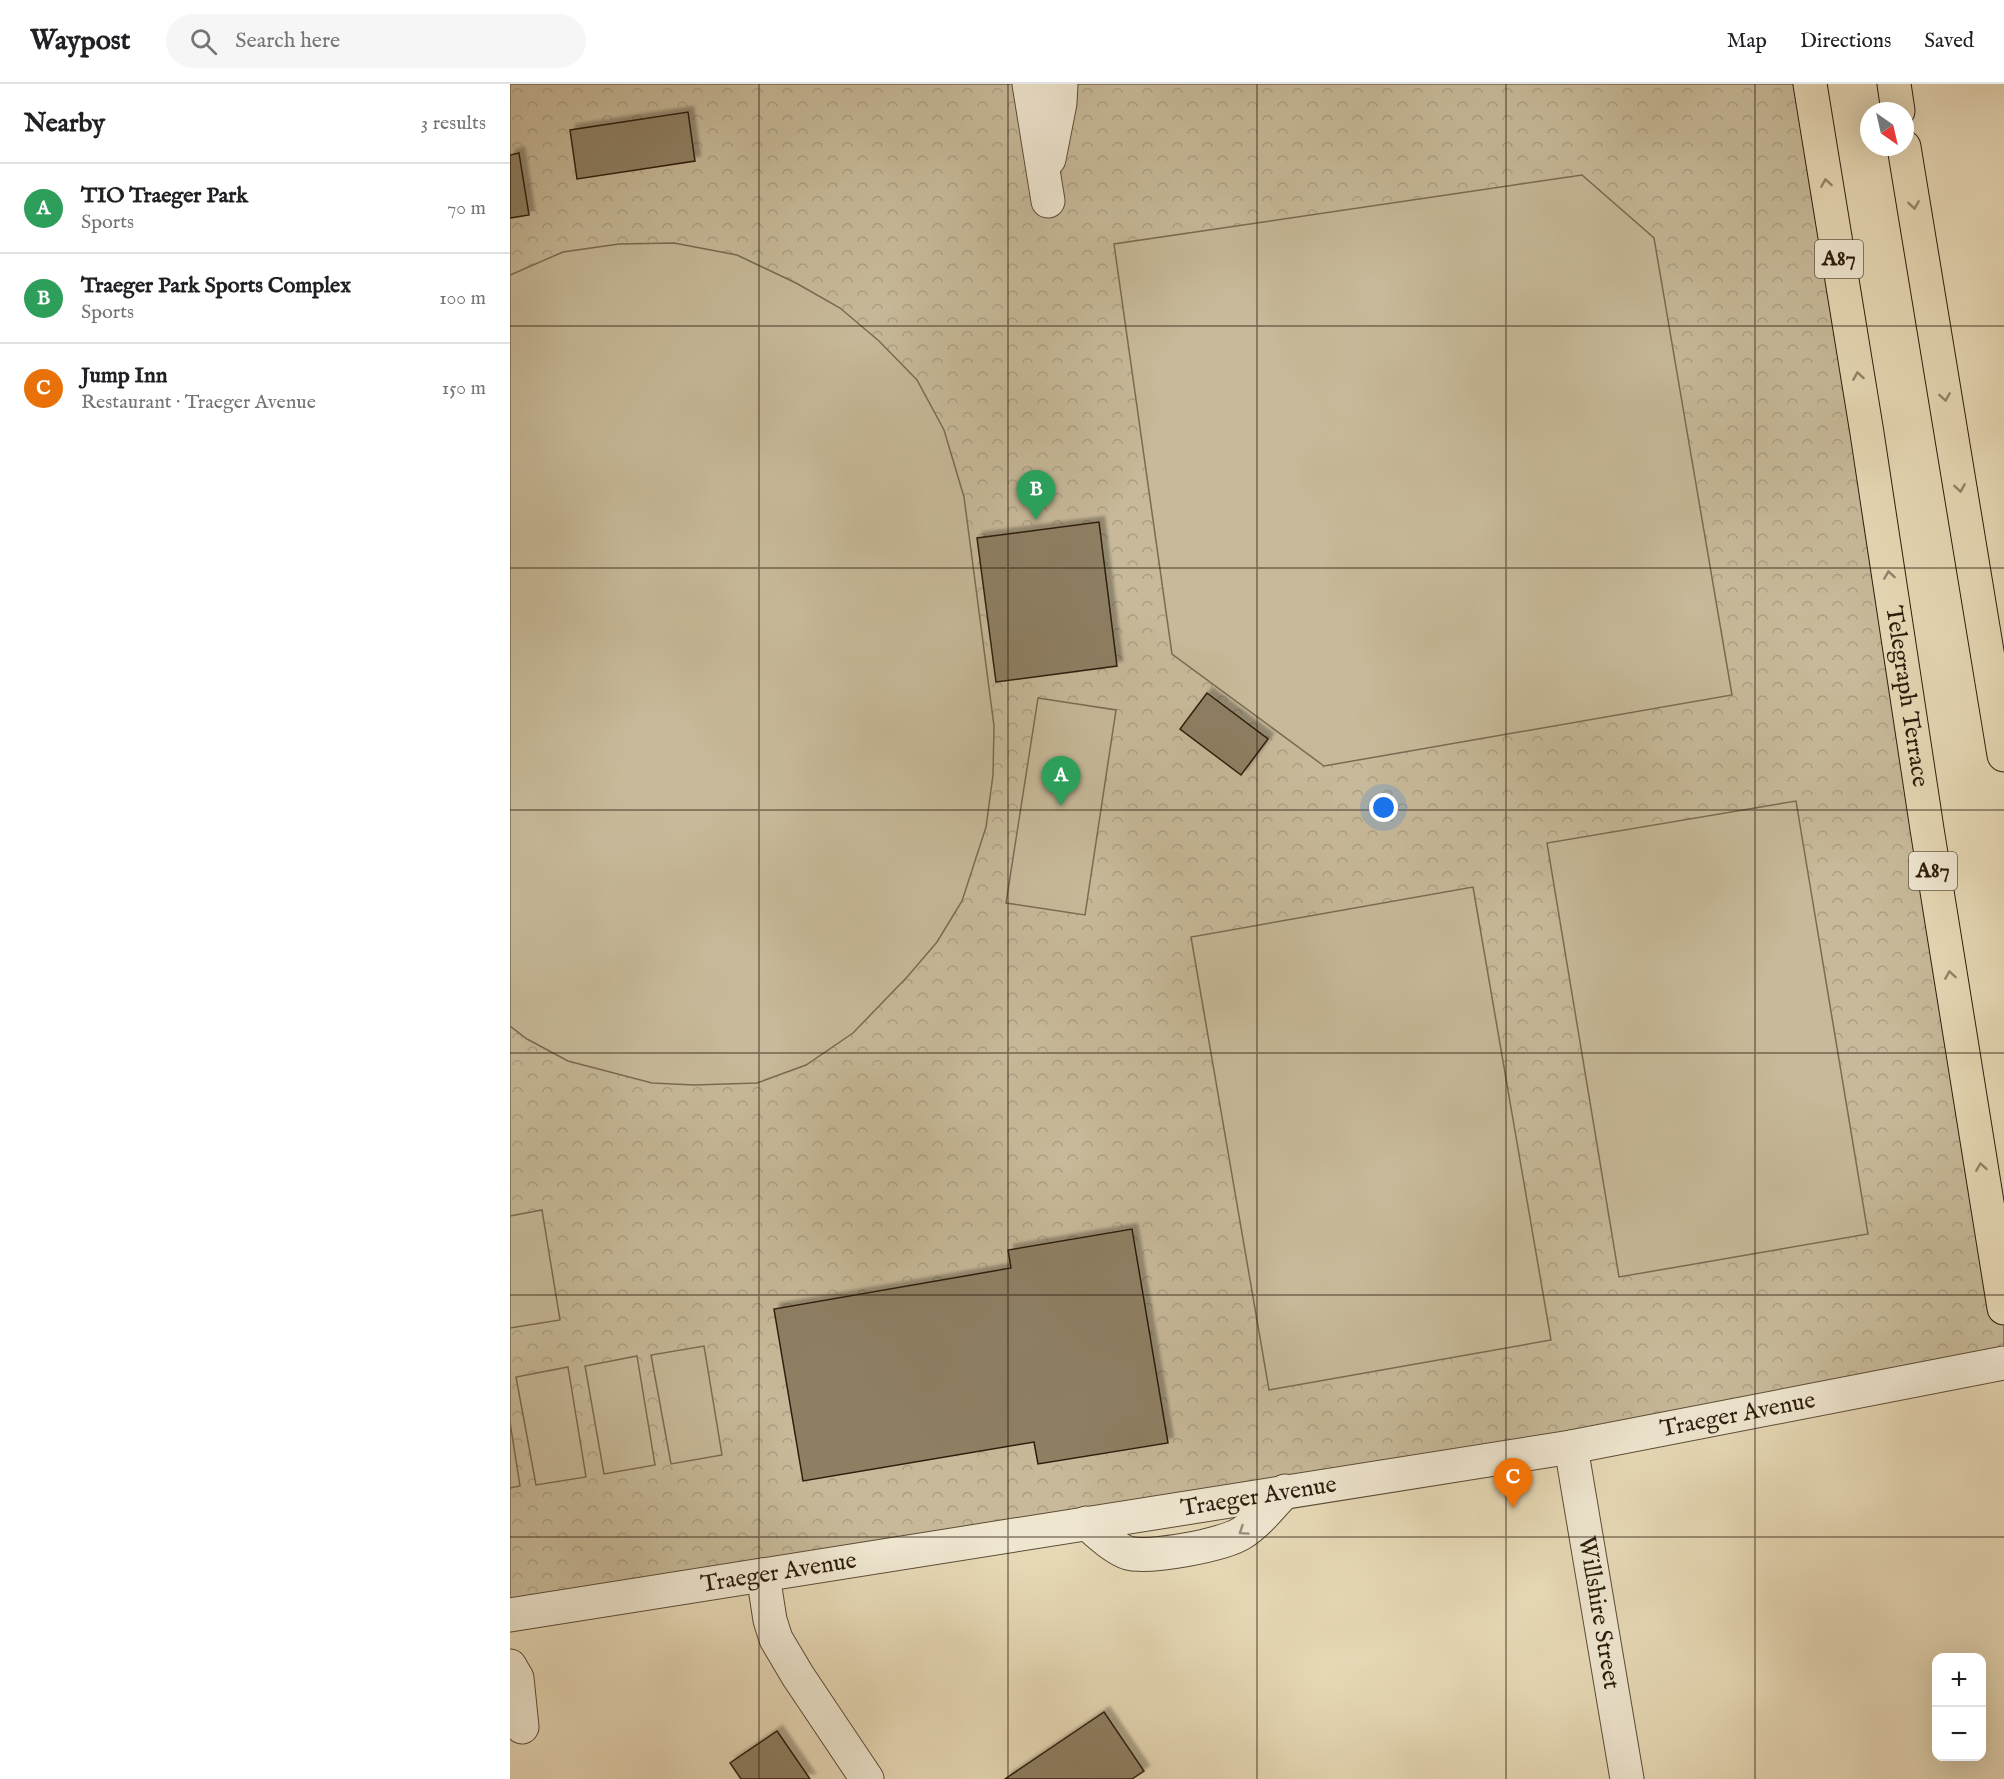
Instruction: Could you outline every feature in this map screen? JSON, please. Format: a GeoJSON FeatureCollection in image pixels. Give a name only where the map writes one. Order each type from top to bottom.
{"type":"FeatureCollection","features":[{"type":"Feature","properties":{"kind":"highway","name":"Telegraph Terrace"},"geometry":{"type":"LineString","coordinates":[[1810,84],[1868,433],[1929,841],[2004,1308]]}},
{"type":"Feature","properties":{"kind":"highway"},"geometry":{"type":"LineString","coordinates":[[1894,84],[1897,102]]}},
{"type":"Feature","properties":{"kind":"highway"},"geometry":{"type":"LineString","coordinates":[[1905,156],[2004,755]]}},
{"type":"Feature","properties":{"kind":"street"},"geometry":{"type":"LineString","coordinates":[[1029,84],[1048,201],[1048,162],[1060,103],[1061,84]]}},
{"type":"Feature","properties":{"kind":"street","name":"Traeger Avenue"},"geometry":{"type":"LineString","coordinates":[[510,1615],[1571,1447],[2004,1363]]}},
{"type":"Feature","properties":{"kind":"street","name":"Willshire Street"},"geometry":{"type":"LineString","coordinates":[[1571,1447],[1627,1779]]}},
{"type":"Feature","properties":{"kind":"street"},"geometry":{"type":"LineString","coordinates":[[763,1575],[770,1620],[776,1639],[867,1779]]}},
{"type":"Feature","properties":{"kind":"street"},"geometry":{"type":"LineString","coordinates":[[510,1666],[517,1678],[522,1727]]}},
{"type":"Feature","properties":{"kind":"green space"},"geometry":{"type":"Polygon","coordinates":[[[510,84],[1810,84],[2004,1308],[2004,1363],[510,1608],[510,84]]]}},
{"type":"Feature","properties":{"kind":"green space"},"geometry":{"type":"Polygon","coordinates":[[[1582,175],[1654,238],[1732,695],[1324,766],[1172,654],[1114,244],[1582,175]]]}},
{"type":"Feature","properties":{"kind":"green space"},"geometry":{"type":"Polygon","coordinates":[[[674,243],[737,255],[796,283],[840,308],[879,341],[917,380],[944,430],[964,497],[994,726],[993,775],[986,827],[962,901],[937,942],[853,1033],[806,1065],[757,1083],[694,1085],[652,1083],[568,1061],[527,1039],[510,1026],[510,275],[563,252],[619,244],[674,243]]]}},
{"type":"Feature","properties":{"kind":"green space"},"geometry":{"type":"Polygon","coordinates":[[[1038,698],[1116,710],[1085,915],[1006,903],[1038,698]]]}},
{"type":"Feature","properties":{"kind":"green space"},"geometry":{"type":"Polygon","coordinates":[[[1796,801],[1868,1234],[1619,1277],[1547,843],[1796,801]]]}},
{"type":"Feature","properties":{"kind":"green space"},"geometry":{"type":"Polygon","coordinates":[[[1473,887],[1551,1340],[1269,1390],[1191,937],[1473,887]]]}},
{"type":"Feature","properties":{"kind":"green space"},"geometry":{"type":"Polygon","coordinates":[[[542,1210],[560,1320],[510,1328],[510,1216],[542,1210]]]}},
{"type":"Feature","properties":{"kind":"green space"},"geometry":{"type":"Polygon","coordinates":[[[704,1346],[722,1455],[671,1464],[651,1355],[704,1346]]]}},
{"type":"Feature","properties":{"kind":"green space"},"geometry":{"type":"Polygon","coordinates":[[[637,1356],[655,1465],[604,1474],[585,1366],[637,1356]]]}},
{"type":"Feature","properties":{"kind":"green space"},"geometry":{"type":"Polygon","coordinates":[[[568,1367],[586,1477],[536,1485],[516,1377],[568,1367]]]}},
{"type":"Feature","properties":{"kind":"green space"},"geometry":{"type":"Polygon","coordinates":[[[510,1422],[520,1486],[510,1488],[510,1422]]]}},
{"type":"Feature","properties":{"kind":"building"},"geometry":{"type":"Polygon","coordinates":[[[688,112],[695,161],[577,179],[570,130],[688,112]]]}},
{"type":"Feature","properties":{"kind":"building"},"geometry":{"type":"Polygon","coordinates":[[[519,153],[529,215],[510,218],[510,155],[519,153]]]}},
{"type":"Feature","properties":{"kind":"building"},"geometry":{"type":"Polygon","coordinates":[[[1099,522],[1117,666],[996,682],[977,538],[1099,522]]]}},
{"type":"Feature","properties":{"kind":"building"},"geometry":{"type":"Polygon","coordinates":[[[1207,693],[1268,739],[1241,775],[1180,729],[1207,693]]]}},
{"type":"Feature","properties":{"kind":"building"},"geometry":{"type":"Polygon","coordinates":[[[1132,1229],[1168,1443],[1038,1464],[1034,1442],[803,1481],[774,1309],[1011,1268],[1008,1250],[1132,1229]]]}},
{"type":"Feature","properties":{"kind":"building"},"geometry":{"type":"Polygon","coordinates":[[[1104,1712],[1144,1771],[1132,1779],[1005,1779],[1104,1712]]]}},
{"type":"Feature","properties":{"kind":"building"},"geometry":{"type":"Polygon","coordinates":[[[777,1731],[810,1779],[741,1779],[730,1763],[777,1731]]]}},
{"type":"Feature","properties":{"kind":"place","name":"Traeger Park Sports Complex"},"geometry":{"type":"Point","coordinates":[1036,520]}},
{"type":"Feature","properties":{"kind":"place","name":"TIO Traeger Park"},"geometry":{"type":"Point","coordinates":[1061,806]}},
{"type":"Feature","properties":{"kind":"place","name":"Jump Inn"},"geometry":{"type":"Point","coordinates":[1513,1508]}}]}
